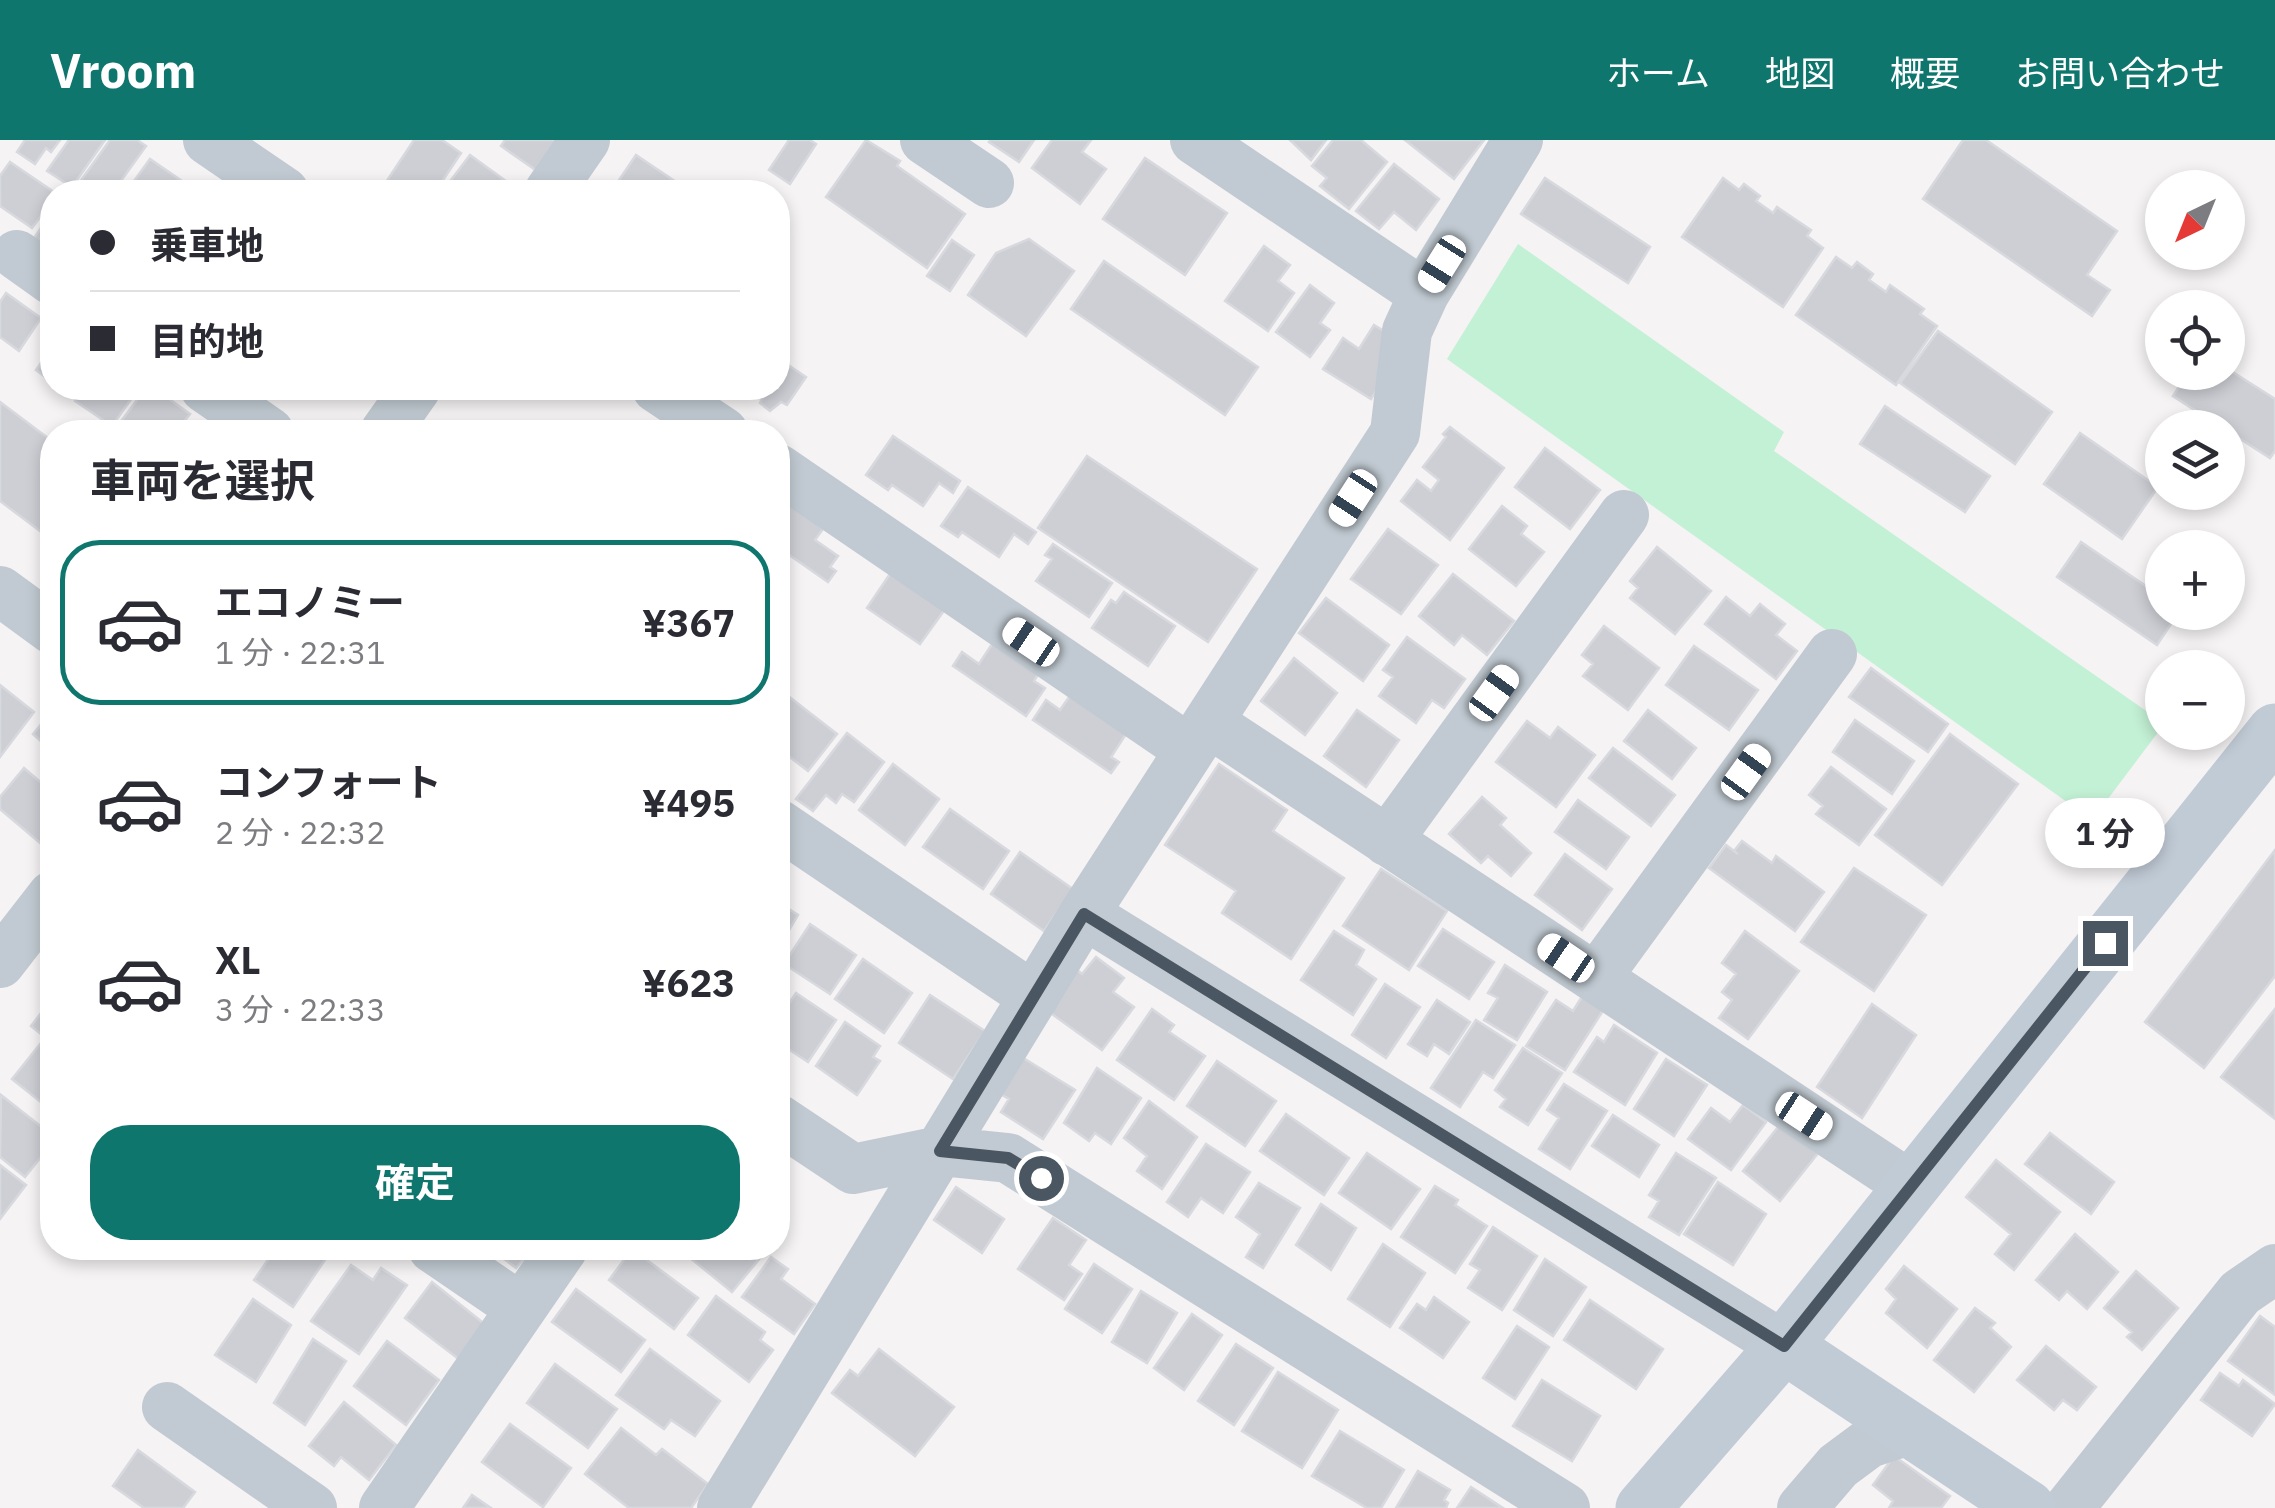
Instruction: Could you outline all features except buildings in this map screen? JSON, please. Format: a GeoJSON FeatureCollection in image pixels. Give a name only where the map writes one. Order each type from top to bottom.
{"type":"FeatureCollection","features":[{"type":"Feature","properties":{"kind":"street"},"geometry":{"type":"LineString","coordinates":[[208,140],[266,180]]}},
{"type":"Feature","properties":{"kind":"street"},"geometry":{"type":"LineString","coordinates":[[558,180],[585,140]]}},
{"type":"Feature","properties":{"kind":"street"},"geometry":{"type":"LineString","coordinates":[[925,140],[989,183]]}},
{"type":"Feature","properties":{"kind":"street"},"geometry":{"type":"LineString","coordinates":[[1195,140],[1424,294]]}},
{"type":"Feature","properties":{"kind":"street"},"geometry":{"type":"LineString","coordinates":[[722,1508],[1084,914],[1395,433],[1407,331],[1424,294],[1518,140]]}},
{"type":"Feature","properties":{"kind":"street"},"geometry":{"type":"LineString","coordinates":[[222,400],[252,420]]}},
{"type":"Feature","properties":{"kind":"street"},"geometry":{"type":"LineString","coordinates":[[675,400],[706,420]]}},
{"type":"Feature","properties":{"kind":"street"},"geometry":{"type":"LineString","coordinates":[[790,477],[1199,736],[1387,840],[1911,1186]]}},
{"type":"Feature","properties":{"kind":"street"},"geometry":{"type":"LineString","coordinates":[[1387,840],[1624,516]]}},
{"type":"Feature","properties":{"kind":"street"},"geometry":{"type":"LineString","coordinates":[[4,602],[40,622]]}},
{"type":"Feature","properties":{"kind":"street"},"geometry":{"type":"LineString","coordinates":[[1596,978],[1832,654]]}},
{"type":"Feature","properties":{"kind":"street"},"geometry":{"type":"LineString","coordinates":[[1642,1508],[1784,1346],[2275,730]]}},
{"type":"Feature","properties":{"kind":"street"},"geometry":{"type":"LineString","coordinates":[[790,832],[1034,997]]}},
{"type":"Feature","properties":{"kind":"street"},"geometry":{"type":"LineString","coordinates":[[0,963],[40,911]]}},
{"type":"Feature","properties":{"kind":"street"},"geometry":{"type":"LineString","coordinates":[[1084,914],[1784,1346],[2028,1508]]}},
{"type":"Feature","properties":{"kind":"street"},"geometry":{"type":"LineString","coordinates":[[790,1127],[853,1169],[940,1151],[1008,1158],[1565,1508]]}},
{"type":"Feature","properties":{"kind":"street"},"geometry":{"type":"LineString","coordinates":[[451,1260],[521,1308]]}},
{"type":"Feature","properties":{"kind":"street"},"geometry":{"type":"LineString","coordinates":[[384,1508],[555,1260]]}},
{"type":"Feature","properties":{"kind":"street"},"geometry":{"type":"LineString","coordinates":[[2069,1508],[2240,1293],[2271,1277]]}},
{"type":"Feature","properties":{"kind":"street"},"geometry":{"type":"LineString","coordinates":[[167,1407],[312,1508]]}},
{"type":"Feature","properties":{"kind":"street"},"geometry":{"type":"LineString","coordinates":[[1805,1507],[1838,1466],[1870,1442],[1910,1430]]}},
{"type":"Feature","properties":{"kind":"green space"},"geometry":{"type":"Polygon","coordinates":[[[1518,244],[1784,432],[1774,451],[2145,710],[2145,750],[2092,820],[1447,359],[1518,244]]]}},
{"type":"Feature","properties":{"kind":"route"},"geometry":{"type":"LineString","coordinates":[[1041,1178],[1008,1158],[940,1151],[1084,914],[1784,1346],[2105,943]]}}]}
